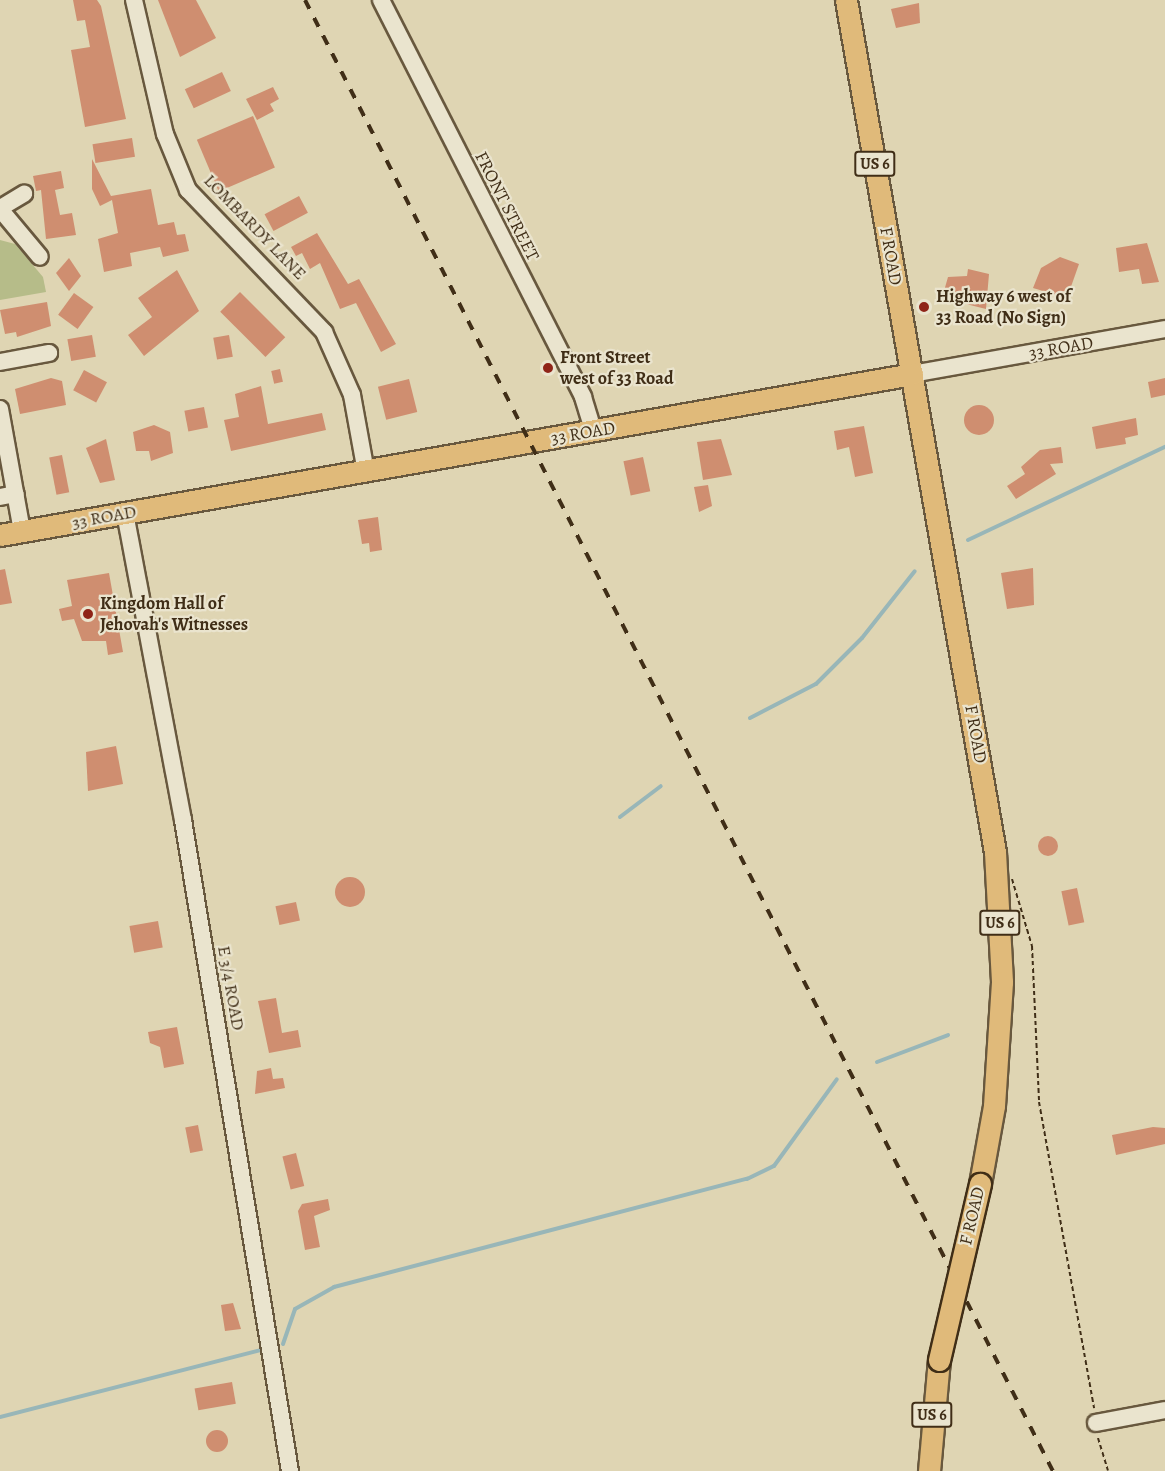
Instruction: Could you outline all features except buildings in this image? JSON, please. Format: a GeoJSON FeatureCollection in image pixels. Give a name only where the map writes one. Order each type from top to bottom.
{"type":"FeatureCollection","features":[{"type":"Feature","properties":{"kind":"main road","name":"F ROAD"},"geometry":{"type":"LineString","coordinates":[[846,0],[997,878],[1002,982],[998,1070],[980,1184],[939,1359],[929,1471]]}},
{"type":"Feature","properties":{"kind":"main road","name":"33 ROAD"},"geometry":{"type":"LineString","coordinates":[[0,535],[594,432],[912,374]]}},
{"type":"Feature","properties":{"kind":"street","name":"LOMBARDY LANE"},"geometry":{"type":"LineString","coordinates":[[134,0],[165,134],[188,190],[324,332],[352,395],[366,472]]}},
{"type":"Feature","properties":{"kind":"street","name":"FRONT STREET"},"geometry":{"type":"LineString","coordinates":[[381,0],[583,397],[594,432]]}},
{"type":"Feature","properties":{"kind":"street"},"geometry":{"type":"LineString","coordinates":[[24,194],[1,208],[40,257]]}},
{"type":"Feature","properties":{"kind":"street","name":"33 ROAD"},"geometry":{"type":"LineString","coordinates":[[912,374],[1165,329]]}},
{"type":"Feature","properties":{"kind":"street"},"geometry":{"type":"LineString","coordinates":[[0,362],[49,353]]}},
{"type":"Feature","properties":{"kind":"street"},"geometry":{"type":"LineString","coordinates":[[0,409],[8,496],[22,531]]}},
{"type":"Feature","properties":{"kind":"street","name":"E 3/4 ROAD"},"geometry":{"type":"LineString","coordinates":[[125,513],[183,820],[290,1471]]}},
{"type":"Feature","properties":{"kind":"street"},"geometry":{"type":"LineString","coordinates":[[1096,1423],[1165,1410]]}},
{"type":"Feature","properties":{"kind":"path"},"geometry":{"type":"LineString","coordinates":[[997,878],[1015,879],[1032,946],[1039,1102],[1096,1423],[1108,1471]]}},
{"type":"Feature","properties":{"kind":"green space"},"geometry":{"type":"Polygon","coordinates":[[[0,240],[15,244],[43,277],[46,292],[0,300],[0,240]]]}},
{"type":"Feature","properties":{"kind":"waterway"},"geometry":{"type":"LineString","coordinates":[[968,540],[1165,447]]}},
{"type":"Feature","properties":{"kind":"waterway"},"geometry":{"type":"LineString","coordinates":[[750,718],[816,684],[862,638],[915,571]]}},
{"type":"Feature","properties":{"kind":"waterway"},"geometry":{"type":"LineString","coordinates":[[620,817],[661,786]]}},
{"type":"Feature","properties":{"kind":"waterway"},"geometry":{"type":"LineString","coordinates":[[877,1062],[948,1035]]}},
{"type":"Feature","properties":{"kind":"waterway"},"geometry":{"type":"LineString","coordinates":[[283,1344],[295,1309],[334,1287],[747,1179],[774,1166],[837,1079]]}},
{"type":"Feature","properties":{"kind":"waterway"},"geometry":{"type":"LineString","coordinates":[[0,1417],[261,1350]]}},
{"type":"Feature","properties":{"kind":"railway"},"geometry":{"type":"LineString","coordinates":[[305,0],[1053,1471]]}},
{"type":"Feature","properties":{"kind":"place","name":"Highway 6 west of 33 Road (No Sign)"},"geometry":{"type":"Point","coordinates":[924,307]}},
{"type":"Feature","properties":{"kind":"place","name":"Front Street west of 33 Road"},"geometry":{"type":"Point","coordinates":[548,368]}},
{"type":"Feature","properties":{"kind":"place","name":"Kingdom Hall of Jehovah's Witnesses"},"geometry":{"type":"Point","coordinates":[88,614]}}]}
